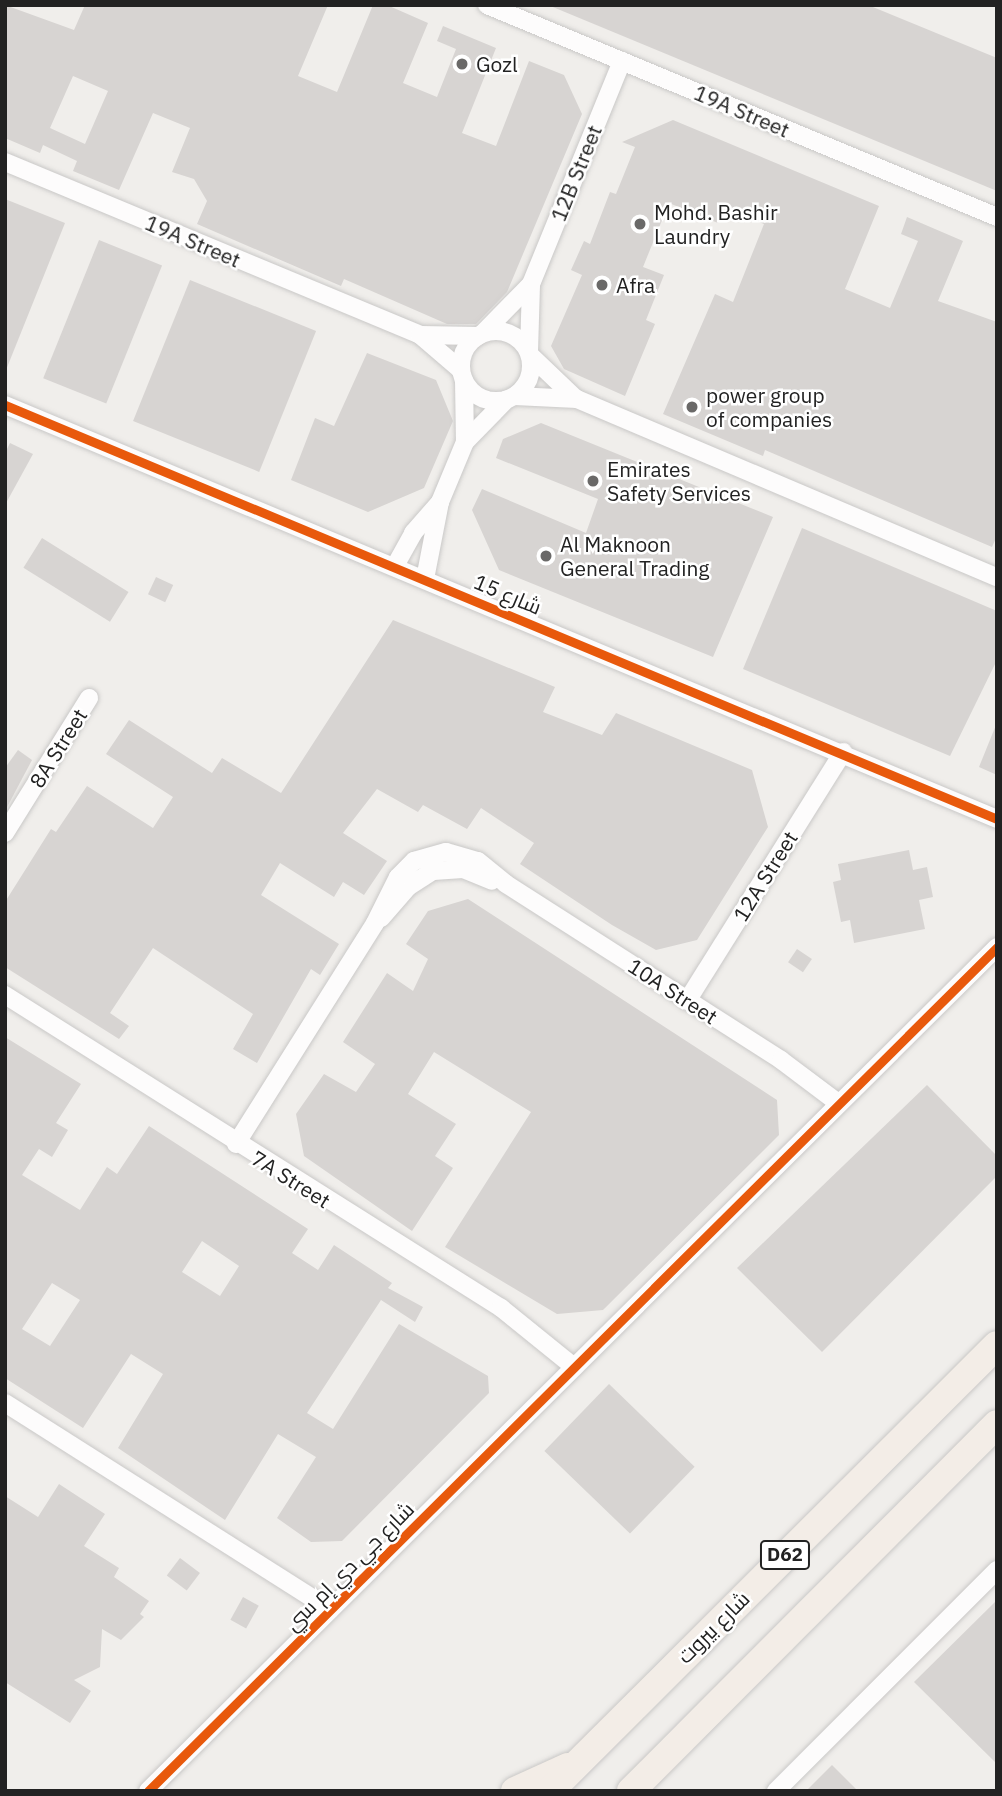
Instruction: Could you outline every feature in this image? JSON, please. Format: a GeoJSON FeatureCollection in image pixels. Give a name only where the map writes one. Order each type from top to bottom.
{"type":"FeatureCollection","features":[{"type":"Feature","properties":{"kind":"main road","name":"شارع بيروت"},"geometry":{"type":"LineString","coordinates":[[550,1791],[997,1345]]}},
{"type":"Feature","properties":{"kind":"main road","name":"D62"},"geometry":{"type":"LineString","coordinates":[[631,1791],[997,1424]]}},
{"type":"Feature","properties":{"kind":"main road"},"geometry":{"type":"LineString","coordinates":[[515,1791],[574,1765]]}},
{"type":"Feature","properties":{"kind":"street","name":"19A Street"},"geometry":{"type":"LineString","coordinates":[[487,5],[997,216]]}},
{"type":"Feature","properties":{"kind":"street","name":"12B Street"},"geometry":{"type":"LineString","coordinates":[[531,284],[622,61]]}},
{"type":"Feature","properties":{"kind":"street","name":"19A Street"},"geometry":{"type":"LineString","coordinates":[[5,162],[420,335]]}},
{"type":"Feature","properties":{"kind":"street"},"geometry":{"type":"LineString","coordinates":[[465,442],[464,351],[531,284]]}},
{"type":"Feature","properties":{"kind":"street"},"geometry":{"type":"LineString","coordinates":[[425,579],[440,502],[465,442],[531,374],[531,284]]}},
{"type":"Feature","properties":{"kind":"street"},"geometry":{"type":"LineString","coordinates":[[420,335],[510,333],[577,399],[997,577]]}},
{"type":"Feature","properties":{"kind":"street"},"geometry":{"type":"LineString","coordinates":[[420,335],[463,375],[477,395],[577,399]]}},
{"type":"Feature","properties":{"kind":"street","name":"شارع 15"},"geometry":{"type":"LineString","coordinates":[[5,405],[843,752],[997,819]]}},
{"type":"Feature","properties":{"kind":"street"},"geometry":{"type":"LineString","coordinates":[[395,566],[412,533],[440,502]]}},
{"type":"Feature","properties":{"kind":"street","name":"8A Street"},"geometry":{"type":"LineString","coordinates":[[5,833],[89,698]]}},
{"type":"Feature","properties":{"kind":"street","name":"12A Street"},"geometry":{"type":"LineString","coordinates":[[687,1001],[843,752]]}},
{"type":"Feature","properties":{"kind":"street","name":"10A Street"},"geometry":{"type":"LineString","coordinates":[[236,1144],[375,923],[408,887],[433,871],[463,869],[506,884],[837,1102]]}},
{"type":"Feature","properties":{"kind":"street","name":"شارع جي دي إم سي"},"geometry":{"type":"LineString","coordinates":[[148,1791],[837,1102],[997,947]]}},
{"type":"Feature","properties":{"kind":"street","name":"7A Street"},"geometry":{"type":"LineString","coordinates":[[5,995],[236,1144],[501,1308],[574,1367]]}},
{"type":"Feature","properties":{"kind":"street","name":"شارع جي دي إم سي"},"geometry":{"type":"LineString","coordinates":[[5,1403],[330,1609]]}},
{"type":"Feature","properties":{"kind":"street"},"geometry":{"type":"LineString","coordinates":[[776,1791],[997,1570]]}},
{"type":"Feature","properties":{"kind":"building"},"geometry":{"type":"Polygon","coordinates":[[[5,5],[74,30],[85,5],[328,5],[298,76],[337,92],[373,5],[387,5],[428,23],[403,83],[437,97],[456,49],[437,41],[443,26],[496,48],[462,133],[496,146],[529,61],[564,75],[582,114],[507,292],[476,324],[447,324],[344,279],[341,286],[197,224],[207,201],[194,179],[172,172],[190,128],[153,113],[119,190],[73,171],[77,161],[43,145],[40,153],[5,138],[5,5]],[[73,76],[50,128],[85,144],[108,91],[73,76]]]}},
{"type":"Feature","properties":{"kind":"building"},"geometry":{"type":"Polygon","coordinates":[[[548,5],[868,5],[997,58],[997,191],[548,5]]]}},
{"type":"Feature","properties":{"kind":"building"},"geometry":{"type":"Polygon","coordinates":[[[673,120],[879,206],[845,289],[890,308],[918,241],[901,234],[907,217],[963,241],[938,301],[997,322],[997,536],[992,547],[765,450],[763,456],[663,414],[715,294],[733,302],[764,224],[724,208],[718,223],[669,203],[643,267],[664,275],[646,320],[655,324],[625,396],[564,369],[551,346],[582,275],[571,270],[584,241],[590,244],[610,192],[616,194],[635,147],[622,142],[673,120]]]}},
{"type":"Feature","properties":{"kind":"building"},"geometry":{"type":"Polygon","coordinates":[[[5,199],[65,223],[6,370],[5,370],[5,199]]]}},
{"type":"Feature","properties":{"kind":"building"},"geometry":{"type":"Polygon","coordinates":[[[99,240],[162,265],[106,404],[43,378],[99,240]]]}},
{"type":"Feature","properties":{"kind":"building"},"geometry":{"type":"Polygon","coordinates":[[[190,280],[316,331],[259,472],[133,421],[190,280]]]}},
{"type":"Feature","properties":{"kind":"building"},"geometry":{"type":"Polygon","coordinates":[[[367,353],[436,380],[453,421],[424,488],[368,512],[291,480],[315,418],[334,426],[367,353]]]}},
{"type":"Feature","properties":{"kind":"building"},"geometry":{"type":"Polygon","coordinates":[[[541,423],[773,517],[713,657],[499,570],[472,510],[482,489],[586,533],[598,499],[496,458],[503,439],[541,423]]]}},
{"type":"Feature","properties":{"kind":"building"},"geometry":{"type":"Polygon","coordinates":[[[10,443],[33,454],[5,505],[5,453],[10,443]]]}},
{"type":"Feature","properties":{"kind":"building"},"geometry":{"type":"Polygon","coordinates":[[[802,528],[997,611],[997,660],[950,756],[743,669],[802,528]]]}},
{"type":"Feature","properties":{"kind":"building"},"geometry":{"type":"Polygon","coordinates":[[[42,538],[129,592],[110,622],[23,568],[42,538]]]}},
{"type":"Feature","properties":{"kind":"building"},"geometry":{"type":"Polygon","coordinates":[[[156,577],[173,585],[165,602],[148,594],[156,577]]]}},
{"type":"Feature","properties":{"kind":"building"},"geometry":{"type":"Polygon","coordinates":[[[393,620],[555,687],[543,712],[602,735],[616,713],[752,770],[768,827],[697,940],[656,950],[612,925],[520,864],[534,843],[481,808],[467,829],[423,805],[418,812],[377,789],[343,833],[387,861],[364,895],[343,882],[334,897],[280,863],[261,895],[339,944],[320,975],[311,969],[257,1063],[233,1049],[253,1014],[153,948],[110,1013],[129,1026],[119,1039],[5,967],[5,902],[51,829],[56,832],[87,786],[153,828],[173,797],[106,754],[129,720],[212,773],[222,758],[281,793],[393,620]]]}},
{"type":"Feature","properties":{"kind":"building"},"geometry":{"type":"Polygon","coordinates":[[[997,725],[997,775],[979,767],[997,725]]]}},
{"type":"Feature","properties":{"kind":"building"},"geometry":{"type":"Polygon","coordinates":[[[18,750],[32,760],[5,811],[5,768],[18,750]]]}},
{"type":"Feature","properties":{"kind":"building"},"geometry":{"type":"Polygon","coordinates":[[[909,850],[913,870],[927,867],[933,897],[919,900],[925,929],[854,943],[850,920],[841,922],[833,882],[841,880],[838,864],[909,850]]]}},
{"type":"Feature","properties":{"kind":"building"},"geometry":{"type":"Polygon","coordinates":[[[468,899],[777,1100],[779,1135],[603,1310],[557,1314],[445,1247],[531,1112],[434,1052],[408,1094],[456,1124],[435,1156],[453,1168],[412,1231],[304,1156],[296,1114],[324,1074],[356,1092],[375,1064],[343,1042],[387,973],[413,991],[428,959],[406,944],[428,911],[468,899]]]}},
{"type":"Feature","properties":{"kind":"building"},"geometry":{"type":"Polygon","coordinates":[[[797,949],[812,959],[803,972],[788,962],[797,949]]]}},
{"type":"Feature","properties":{"kind":"building"},"geometry":{"type":"Polygon","coordinates":[[[5,1037],[81,1084],[56,1123],[68,1130],[52,1157],[39,1149],[22,1175],[80,1210],[107,1167],[117,1174],[149,1126],[308,1229],[292,1253],[318,1270],[334,1245],[392,1283],[388,1288],[423,1307],[415,1322],[381,1300],[307,1413],[333,1429],[399,1324],[488,1376],[489,1393],[342,1541],[311,1542],[277,1518],[316,1457],[278,1434],[225,1520],[118,1448],[163,1374],[131,1354],[83,1428],[5,1378],[5,1037]],[[202,1241],[182,1272],[220,1296],[239,1266],[202,1241]],[[52,1283],[22,1329],[50,1346],[80,1300],[52,1283]]]}},
{"type":"Feature","properties":{"kind":"building"},"geometry":{"type":"Polygon","coordinates":[[[927,1085],[997,1156],[997,1176],[822,1352],[737,1268],[927,1085]]]}},
{"type":"Feature","properties":{"kind":"building"},"geometry":{"type":"Polygon","coordinates":[[[609,1384],[695,1467],[630,1534],[544,1451],[609,1384]]]}},
{"type":"Feature","properties":{"kind":"building"},"geometry":{"type":"Polygon","coordinates":[[[59,1484],[105,1514],[84,1546],[119,1568],[114,1577],[149,1601],[140,1614],[144,1617],[121,1640],[102,1629],[100,1667],[74,1680],[91,1691],[70,1723],[5,1682],[5,1496],[38,1517],[59,1484]]]}},
{"type":"Feature","properties":{"kind":"building"},"geometry":{"type":"Polygon","coordinates":[[[180,1558],[200,1573],[187,1591],[167,1576],[180,1558]]]}},
{"type":"Feature","properties":{"kind":"building"},"geometry":{"type":"Polygon","coordinates":[[[243,1597],[259,1606],[246,1628],[230,1620],[243,1597]]]}},
{"type":"Feature","properties":{"kind":"building"},"geometry":{"type":"Polygon","coordinates":[[[997,1600],[997,1764],[914,1682],[997,1600]]]}},
{"type":"Feature","properties":{"kind":"building"},"geometry":{"type":"Polygon","coordinates":[[[832,1765],[858,1791],[806,1791],[832,1765]]]}},
{"type":"Feature","properties":{"kind":"cycle path"},"geometry":{"type":"LineString","coordinates":[[5,405],[997,819]]}},
{"type":"Feature","properties":{"kind":"cycle path"},"geometry":{"type":"LineString","coordinates":[[148,1791],[997,947]]}},
{"type":"Feature","properties":{"kind":"place","name":"Gozl"},"geometry":{"type":"Point","coordinates":[462,64]}},
{"type":"Feature","properties":{"kind":"place","name":"Mohd. Bashir Laundry"},"geometry":{"type":"Point","coordinates":[640,224]}},
{"type":"Feature","properties":{"kind":"place","name":"Afra"},"geometry":{"type":"Point","coordinates":[602,285]}},
{"type":"Feature","properties":{"kind":"place","name":"power group of companies"},"geometry":{"type":"Point","coordinates":[692,407]}},
{"type":"Feature","properties":{"kind":"place","name":"Emirates Safety Services"},"geometry":{"type":"Point","coordinates":[593,481]}},
{"type":"Feature","properties":{"kind":"place","name":"Al Maknoon General Trading"},"geometry":{"type":"Point","coordinates":[546,556]}}]}
